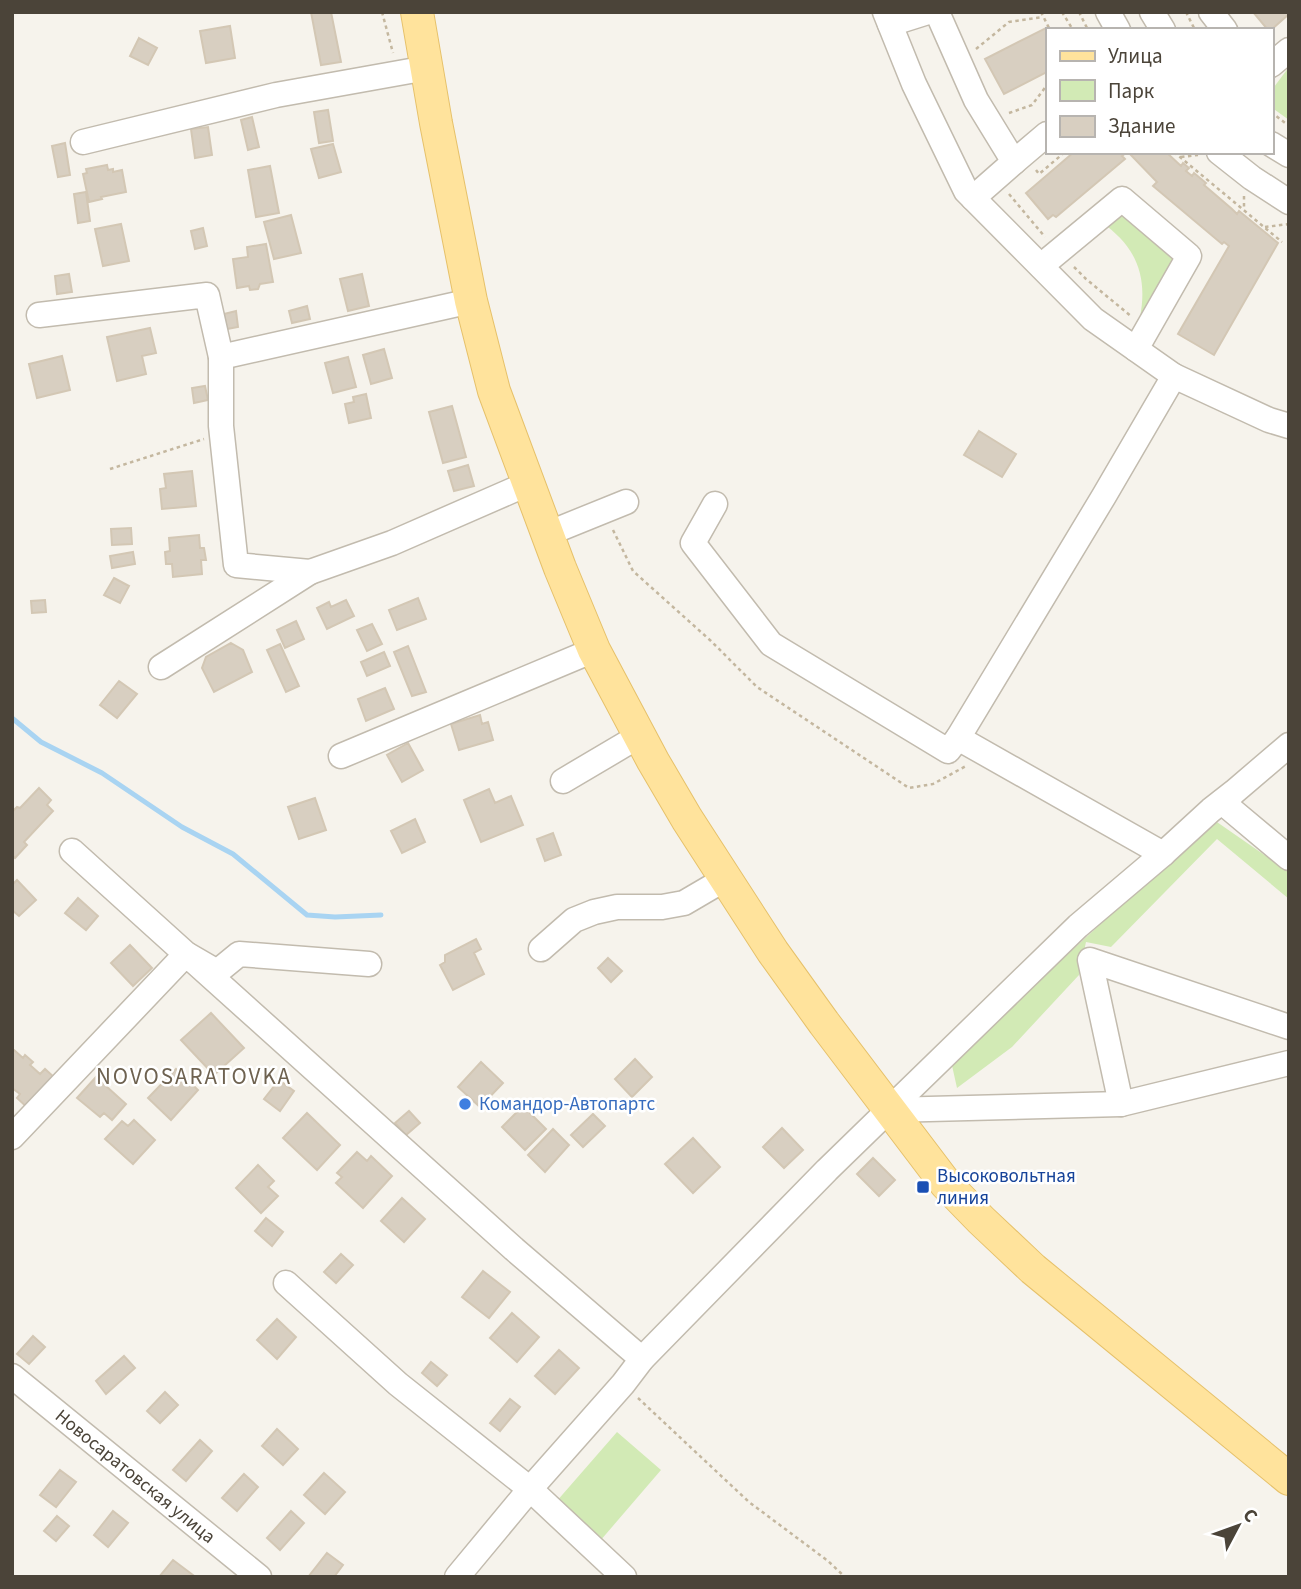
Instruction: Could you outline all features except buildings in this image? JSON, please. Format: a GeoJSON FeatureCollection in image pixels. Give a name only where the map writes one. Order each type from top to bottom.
{"type":"FeatureCollection","features":[{"type":"Feature","properties":{"kind":"main road"},"geometry":{"type":"LineString","coordinates":[[417,12],[413,71],[446,178],[471,301],[494,391],[527,484],[594,650],[687,820],[795,983],[946,1184],[1033,1269],[1289,1479]]}},
{"type":"Feature","properties":{"kind":"street"},"geometry":{"type":"LineString","coordinates":[[1108,12],[1117,28]]}},
{"type":"Feature","properties":{"kind":"street"},"geometry":{"type":"LineString","coordinates":[[1152,12],[1162,28]]}},
{"type":"Feature","properties":{"kind":"street"},"geometry":{"type":"LineString","coordinates":[[1211,12],[1223,28]]}},
{"type":"Feature","properties":{"kind":"street"},"geometry":{"type":"LineString","coordinates":[[1014,162],[976,100],[938,13],[887,18],[914,84],[966,191],[1093,319],[1174,376],[1269,420],[1289,426]]}},
{"type":"Feature","properties":{"kind":"street"},"geometry":{"type":"LineString","coordinates":[[1273,63],[1289,50]]}},
{"type":"Feature","properties":{"kind":"street"},"geometry":{"type":"LineString","coordinates":[[83,142],[276,95],[413,71]]}},
{"type":"Feature","properties":{"kind":"street"},"geometry":{"type":"LineString","coordinates":[[973,198],[1046,136]]}},
{"type":"Feature","properties":{"kind":"street"},"geometry":{"type":"LineString","coordinates":[[1273,145],[1289,155]]}},
{"type":"Feature","properties":{"kind":"street"},"geometry":{"type":"LineString","coordinates":[[1222,154],[1289,202]]}},
{"type":"Feature","properties":{"kind":"street"},"geometry":{"type":"LineString","coordinates":[[1041,266],[1122,199],[1189,256],[1136,349]]}},
{"type":"Feature","properties":{"kind":"street"},"geometry":{"type":"LineString","coordinates":[[39,315],[207,295],[221,358],[221,426],[236,565],[310,572]]}},
{"type":"Feature","properties":{"kind":"street"},"geometry":{"type":"LineString","coordinates":[[221,358],[471,301]]}},
{"type":"Feature","properties":{"kind":"street"},"geometry":{"type":"LineString","coordinates":[[715,504],[693,543],[771,644],[948,751],[1174,376]]}},
{"type":"Feature","properties":{"kind":"street"},"geometry":{"type":"LineString","coordinates":[[161,667],[310,572],[392,543],[527,484]]}},
{"type":"Feature","properties":{"kind":"street"},"geometry":{"type":"LineString","coordinates":[[547,534],[615,507]]}},
{"type":"Feature","properties":{"kind":"street"},"geometry":{"type":"LineString","coordinates":[[341,756],[594,650]]}},
{"type":"Feature","properties":{"kind":"street"},"geometry":{"type":"LineString","coordinates":[[563,781],[639,736]]}},
{"type":"Feature","properties":{"kind":"street"},"geometry":{"type":"LineString","coordinates":[[958,738],[1163,854]]}},
{"type":"Feature","properties":{"kind":"street"},"geometry":{"type":"LineString","coordinates":[[457,1577],[642,1359],[827,1170],[1078,926],[1289,745]]}},
{"type":"Feature","properties":{"kind":"street"},"geometry":{"type":"LineString","coordinates":[[1222,802],[1289,858]]}},
{"type":"Feature","properties":{"kind":"street"},"geometry":{"type":"LineString","coordinates":[[72,851],[503,1240],[642,1359]]}},
{"type":"Feature","properties":{"kind":"street"},"geometry":{"type":"LineString","coordinates":[[541,948],[574,920],[594,912],[617,907],[663,907],[684,903],[725,880]]}},
{"type":"Feature","properties":{"kind":"street"},"geometry":{"type":"LineString","coordinates":[[186,954],[217,972],[239,954],[369,964]]}},
{"type":"Feature","properties":{"kind":"street"},"geometry":{"type":"LineString","coordinates":[[12,1137],[186,954]]}},
{"type":"Feature","properties":{"kind":"street"},"geometry":{"type":"LineString","coordinates":[[1121,1104],[1090,960],[1289,1027]]}},
{"type":"Feature","properties":{"kind":"street"},"geometry":{"type":"LineString","coordinates":[[889,1110],[1121,1104],[1289,1063]]}},
{"type":"Feature","properties":{"kind":"street"},"geometry":{"type":"LineString","coordinates":[[286,1283],[398,1384],[530,1489],[624,1577]]}},
{"type":"Feature","properties":{"kind":"street","name":"Новосаратовская улица"},"geometry":{"type":"LineString","coordinates":[[12,1376],[260,1577]]}},
{"type":"Feature","properties":{"kind":"path"},"geometry":{"type":"LineString","coordinates":[[382,12],[413,71]]}},
{"type":"Feature","properties":{"kind":"path"},"geometry":{"type":"LineString","coordinates":[[1041,12],[1049,28]]}},
{"type":"Feature","properties":{"kind":"path"},"geometry":{"type":"LineString","coordinates":[[1062,12],[1072,28]]}},
{"type":"Feature","properties":{"kind":"path"},"geometry":{"type":"LineString","coordinates":[[1079,12],[1087,28]]}},
{"type":"Feature","properties":{"kind":"path"},"geometry":{"type":"LineString","coordinates":[[1186,12],[1194,28]]}},
{"type":"Feature","properties":{"kind":"path"},"geometry":{"type":"LineString","coordinates":[[970,53],[1009,22],[1043,17]]}},
{"type":"Feature","properties":{"kind":"path"},"geometry":{"type":"LineString","coordinates":[[999,116],[1032,104],[1046,86]]}},
{"type":"Feature","properties":{"kind":"path"},"geometry":{"type":"LineString","coordinates":[[1273,114],[1289,126]]}},
{"type":"Feature","properties":{"kind":"path"},"geometry":{"type":"LineString","coordinates":[[1176,154],[1282,242]]}},
{"type":"Feature","properties":{"kind":"path"},"geometry":{"type":"LineString","coordinates":[[1265,227],[1289,224]]}},
{"type":"Feature","properties":{"kind":"path"},"geometry":{"type":"LineString","coordinates":[[110,469],[208,437],[221,426]]}},
{"type":"Feature","properties":{"kind":"path"},"geometry":{"type":"LineString","coordinates":[[615,507],[633,570],[757,687],[909,788],[933,784],[976,761],[995,758]]}},
{"type":"Feature","properties":{"kind":"path"},"geometry":{"type":"LineString","coordinates":[[623,1384],[749,1502],[828,1561],[845,1577]]}},
{"type":"Feature","properties":{"kind":"green space"},"geometry":{"type":"Polygon","coordinates":[[[1289,67],[1289,120],[1273,108],[1273,88],[1289,67]]]}},
{"type":"Feature","properties":{"kind":"green space"},"geometry":{"type":"Polygon","coordinates":[[[1117,210],[1179,253],[1147,322],[1140,317],[1142,288],[1137,263],[1123,241],[1101,222],[1117,210]]]}},
{"type":"Feature","properties":{"kind":"green space"},"geometry":{"type":"Polygon","coordinates":[[[1214,820],[1289,872],[1289,899],[1217,839],[1111,947],[1086,942],[1079,975],[1012,1047],[957,1088],[951,1061],[1214,820]]]}},
{"type":"Feature","properties":{"kind":"green space"},"geometry":{"type":"Polygon","coordinates":[[[617,1432],[661,1470],[600,1541],[556,1502],[617,1432]]]}},
{"type":"Feature","properties":{"kind":"waterway"},"geometry":{"type":"LineString","coordinates":[[12,718],[41,742],[102,773],[182,827],[233,854],[307,915],[381,915]]}},
{"type":"Feature","properties":{"kind":"place","name":"Командор-Автопартс"},"geometry":{"type":"Point","coordinates":[465,1104]}},
{"type":"Feature","properties":{"kind":"place","name":"Высоковольтная линия"},"geometry":{"type":"Point","coordinates":[923,1187]}},
{"type":"Feature","properties":{"kind":"district","name":"NOVOSARATOVKA"},"geometry":{"type":"Point","coordinates":[194,1076]}}]}
